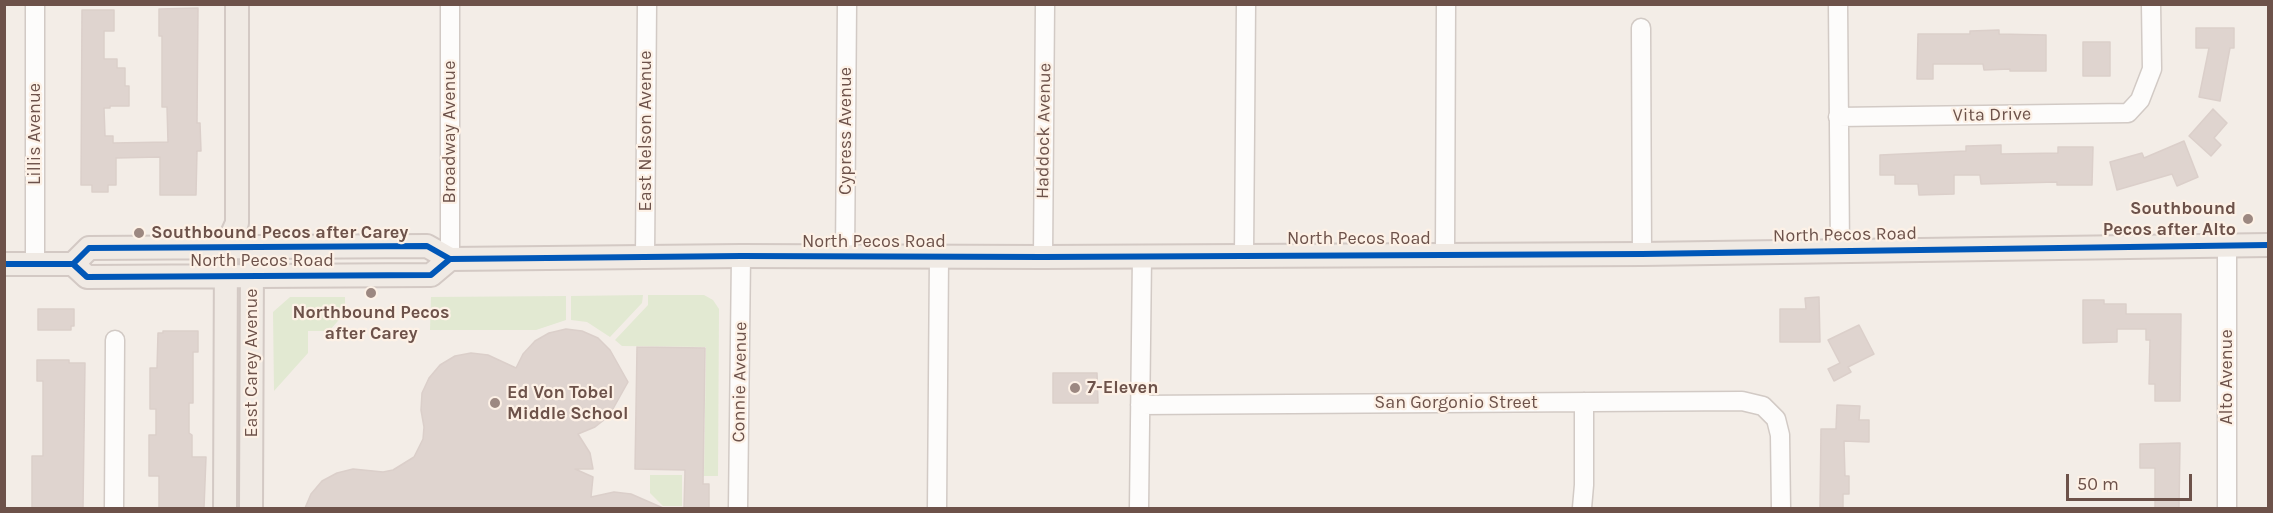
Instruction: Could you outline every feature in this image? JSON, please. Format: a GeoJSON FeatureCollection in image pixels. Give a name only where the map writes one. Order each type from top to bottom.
{"type":"FeatureCollection","features":[{"type":"Feature","properties":{"kind":"main road","name":"East Carey Avenue"},"geometry":{"type":"LineString","coordinates":[[225,508],[226,247],[237,223],[237,4]]}},
{"type":"Feature","properties":{"kind":"main road"},"geometry":{"type":"LineString","coordinates":[[237,223],[252,247]]}},
{"type":"Feature","properties":{"kind":"main road","name":"North Pecos Road"},"geometry":{"type":"LineString","coordinates":[[73,264],[89,248],[427,246],[450,259],[1642,254],[2268,245]]}},
{"type":"Feature","properties":{"kind":"main road","name":"East Carey Avenue"},"geometry":{"type":"LineString","coordinates":[[250,508],[252,247]]}},
{"type":"Feature","properties":{"kind":"main road","name":"North Pecos Road"},"geometry":{"type":"LineString","coordinates":[[4,264],[73,264],[87,277],[431,275],[450,259]]}},
{"type":"Feature","properties":{"kind":"street","name":"Lillis Avenue"},"geometry":{"type":"LineString","coordinates":[[35,4],[35,264]]}},
{"type":"Feature","properties":{"kind":"street","name":"Broadway Avenue"},"geometry":{"type":"LineString","coordinates":[[450,4],[450,259]]}},
{"type":"Feature","properties":{"kind":"street","name":"East Nelson Avenue"},"geometry":{"type":"LineString","coordinates":[[645,257],[647,4]]}},
{"type":"Feature","properties":{"kind":"street","name":"Cypress Avenue"},"geometry":{"type":"LineString","coordinates":[[845,258],[847,4]]}},
{"type":"Feature","properties":{"kind":"street","name":"Haddock Avenue"},"geometry":{"type":"LineString","coordinates":[[1043,257],[1045,4]]}},
{"type":"Feature","properties":{"kind":"street"},"geometry":{"type":"LineString","coordinates":[[1244,255],[1246,4]]}},
{"type":"Feature","properties":{"kind":"street"},"geometry":{"type":"LineString","coordinates":[[1445,254],[1446,4]]}},
{"type":"Feature","properties":{"kind":"street"},"geometry":{"type":"LineString","coordinates":[[1838,4],[1840,250]]}},
{"type":"Feature","properties":{"kind":"street","name":"Vita Drive"},"geometry":{"type":"LineString","coordinates":[[1838,117],[2128,113],[2140,100],[2152,69],[2151,4]]}},
{"type":"Feature","properties":{"kind":"street"},"geometry":{"type":"LineString","coordinates":[[1641,28],[1642,254]]}},
{"type":"Feature","properties":{"kind":"street","name":"Alto Avenue"},"geometry":{"type":"LineString","coordinates":[[2228,246],[2228,508]]}},
{"type":"Feature","properties":{"kind":"street","name":"Connie Avenue"},"geometry":{"type":"LineString","coordinates":[[738,508],[741,256]]}},
{"type":"Feature","properties":{"kind":"street"},"geometry":{"type":"LineString","coordinates":[[1139,508],[1142,256]]}},
{"type":"Feature","properties":{"kind":"street"},"geometry":{"type":"LineString","coordinates":[[937,508],[939,257]]}},
{"type":"Feature","properties":{"kind":"street"},"geometry":{"type":"LineString","coordinates":[[114,508],[115,340]]}},
{"type":"Feature","properties":{"kind":"street","name":"San Gorgonio Street"},"geometry":{"type":"LineString","coordinates":[[1140,405],[1742,401],[1763,406],[1776,419],[1780,435],[1781,508]]}},
{"type":"Feature","properties":{"kind":"street"},"geometry":{"type":"LineString","coordinates":[[1582,508],[1584,402]]}},
{"type":"Feature","properties":{"kind":"green space"},"geometry":{"type":"Polygon","coordinates":[[[643,295],[642,303],[610,337],[587,322],[571,320],[571,296],[643,295]]]}},
{"type":"Feature","properties":{"kind":"green space"},"geometry":{"type":"Polygon","coordinates":[[[648,295],[704,295],[713,300],[719,309],[718,476],[704,476],[706,347],[622,346],[615,340],[648,305],[648,295]]]}},
{"type":"Feature","properties":{"kind":"green space"},"geometry":{"type":"Polygon","coordinates":[[[566,296],[566,320],[536,330],[430,330],[431,297],[566,296]]]}},
{"type":"Feature","properties":{"kind":"green space"},"geometry":{"type":"Polygon","coordinates":[[[290,297],[345,297],[345,313],[329,331],[308,331],[308,353],[274,391],[273,312],[290,297]]]}},
{"type":"Feature","properties":{"kind":"green space"},"geometry":{"type":"Polygon","coordinates":[[[650,475],[682,475],[682,506],[663,506],[650,493],[650,475]]]}},
{"type":"Feature","properties":{"kind":"building"},"geometry":{"type":"Polygon","coordinates":[[[198,8],[197,123],[200,123],[201,151],[197,151],[196,195],[160,195],[160,157],[116,158],[116,185],[108,185],[108,192],[92,192],[92,185],[81,185],[82,10],[114,10],[114,31],[104,31],[104,59],[117,59],[117,68],[125,68],[125,86],[129,86],[129,106],[104,108],[105,136],[113,136],[113,143],[168,142],[167,107],[162,107],[162,36],[159,36],[159,9],[198,8]]]}},
{"type":"Feature","properties":{"kind":"building"},"geometry":{"type":"Polygon","coordinates":[[[2196,28],[2234,28],[2234,48],[2230,48],[2220,101],[2199,97],[2209,48],[2196,48],[2196,28]]]}},
{"type":"Feature","properties":{"kind":"building"},"geometry":{"type":"Polygon","coordinates":[[[1999,30],[1999,34],[2046,35],[2046,71],[1984,70],[1983,64],[1933,64],[1933,79],[1917,79],[1918,34],[1970,34],[1970,31],[1999,30]]]}},
{"type":"Feature","properties":{"kind":"building"},"geometry":{"type":"Polygon","coordinates":[[[2083,42],[2110,42],[2110,76],[2083,76],[2083,42]]]}},
{"type":"Feature","properties":{"kind":"building"},"geometry":{"type":"Polygon","coordinates":[[[2213,109],[2227,123],[2214,138],[2221,145],[2211,156],[2189,136],[2213,109]]]}},
{"type":"Feature","properties":{"kind":"building"},"geometry":{"type":"Polygon","coordinates":[[[2184,141],[2198,177],[2177,186],[2172,174],[2117,190],[2110,162],[2142,153],[2144,158],[2184,141]]]}},
{"type":"Feature","properties":{"kind":"building"},"geometry":{"type":"Polygon","coordinates":[[[2001,145],[2001,154],[2058,153],[2058,147],[2093,147],[2092,185],[2057,185],[2057,182],[1981,184],[1980,175],[1954,175],[1954,194],[1919,195],[1918,184],[1895,184],[1895,175],[1880,175],[1880,155],[1966,151],[1966,146],[2001,145]]]}},
{"type":"Feature","properties":{"kind":"building"},"geometry":{"type":"Polygon","coordinates":[[[1819,297],[1820,342],[1780,342],[1780,309],[1806,309],[1805,298],[1819,297]]]}},
{"type":"Feature","properties":{"kind":"building"},"geometry":{"type":"Polygon","coordinates":[[[2083,300],[2104,300],[2104,304],[2126,304],[2126,314],[2181,314],[2180,401],[2155,401],[2155,384],[2149,384],[2150,340],[2146,340],[2146,329],[2117,329],[2117,342],[2083,343],[2083,300]]]}},
{"type":"Feature","properties":{"kind":"building"},"geometry":{"type":"Polygon","coordinates":[[[38,309],[74,309],[74,326],[71,326],[71,330],[38,330],[38,309]]]}},
{"type":"Feature","properties":{"kind":"building"},"geometry":{"type":"Polygon","coordinates":[[[1859,325],[1874,354],[1848,367],[1851,372],[1834,381],[1828,369],[1840,363],[1828,340],[1859,325]]]}},
{"type":"Feature","properties":{"kind":"building"},"geometry":{"type":"Polygon","coordinates":[[[566,329],[582,331],[598,338],[610,350],[628,382],[609,416],[595,427],[578,434],[590,453],[593,469],[575,469],[593,477],[591,497],[614,492],[631,494],[663,508],[305,508],[311,494],[322,481],[337,473],[353,469],[383,472],[393,470],[414,457],[423,439],[422,393],[429,378],[440,365],[455,356],[471,353],[488,355],[516,368],[523,354],[535,341],[549,333],[566,329]]]}},
{"type":"Feature","properties":{"kind":"building"},"geometry":{"type":"Polygon","coordinates":[[[163,331],[198,331],[198,352],[193,352],[193,403],[189,403],[189,433],[192,435],[192,457],[206,457],[204,508],[159,508],[159,476],[149,476],[149,435],[156,435],[156,409],[150,409],[150,368],[157,368],[158,333],[163,333],[163,331]]]}},
{"type":"Feature","properties":{"kind":"building"},"geometry":{"type":"Polygon","coordinates":[[[637,347],[705,348],[703,484],[709,484],[709,508],[684,508],[685,470],[635,469],[637,347]]]}},
{"type":"Feature","properties":{"kind":"building"},"geometry":{"type":"Polygon","coordinates":[[[37,360],[69,360],[69,363],[85,363],[83,508],[32,508],[32,456],[43,456],[43,381],[37,381],[37,360]]]}},
{"type":"Feature","properties":{"kind":"building","name":"7-Eleven"},"geometry":{"type":"Polygon","coordinates":[[[1053,373],[1097,373],[1098,403],[1053,403],[1053,373]]]}},
{"type":"Feature","properties":{"kind":"building"},"geometry":{"type":"Polygon","coordinates":[[[1837,405],[1860,406],[1859,420],[1869,420],[1869,442],[1844,441],[1845,476],[1849,476],[1849,494],[1843,494],[1843,508],[1820,508],[1821,429],[1836,429],[1837,405]]]}},
{"type":"Feature","properties":{"kind":"building"},"geometry":{"type":"Polygon","coordinates":[[[2180,443],[2179,508],[2155,508],[2155,468],[2140,468],[2140,444],[2180,443]]]}},
{"type":"Feature","properties":{"kind":"cycle path"},"geometry":{"type":"LineString","coordinates":[[73,264],[89,248],[427,246],[450,259],[1642,254],[2268,245]]}},
{"type":"Feature","properties":{"kind":"cycle path"},"geometry":{"type":"LineString","coordinates":[[4,264],[73,264],[87,277],[431,275],[450,259]]}},
{"type":"Feature","properties":{"kind":"place","name":"Southbound Pecos after Alto"},"geometry":{"type":"Point","coordinates":[2248,219]}},
{"type":"Feature","properties":{"kind":"place","name":"Southbound Pecos after Carey"},"geometry":{"type":"Point","coordinates":[139,233]}},
{"type":"Feature","properties":{"kind":"place","name":"Northbound Pecos after Carey"},"geometry":{"type":"Point","coordinates":[371,293]}},
{"type":"Feature","properties":{"kind":"place","name":"7-Eleven"},"geometry":{"type":"Point","coordinates":[1075,388]}},
{"type":"Feature","properties":{"kind":"place","name":"Ed Von Tobel Middle School"},"geometry":{"type":"Point","coordinates":[495,403]}}]}
